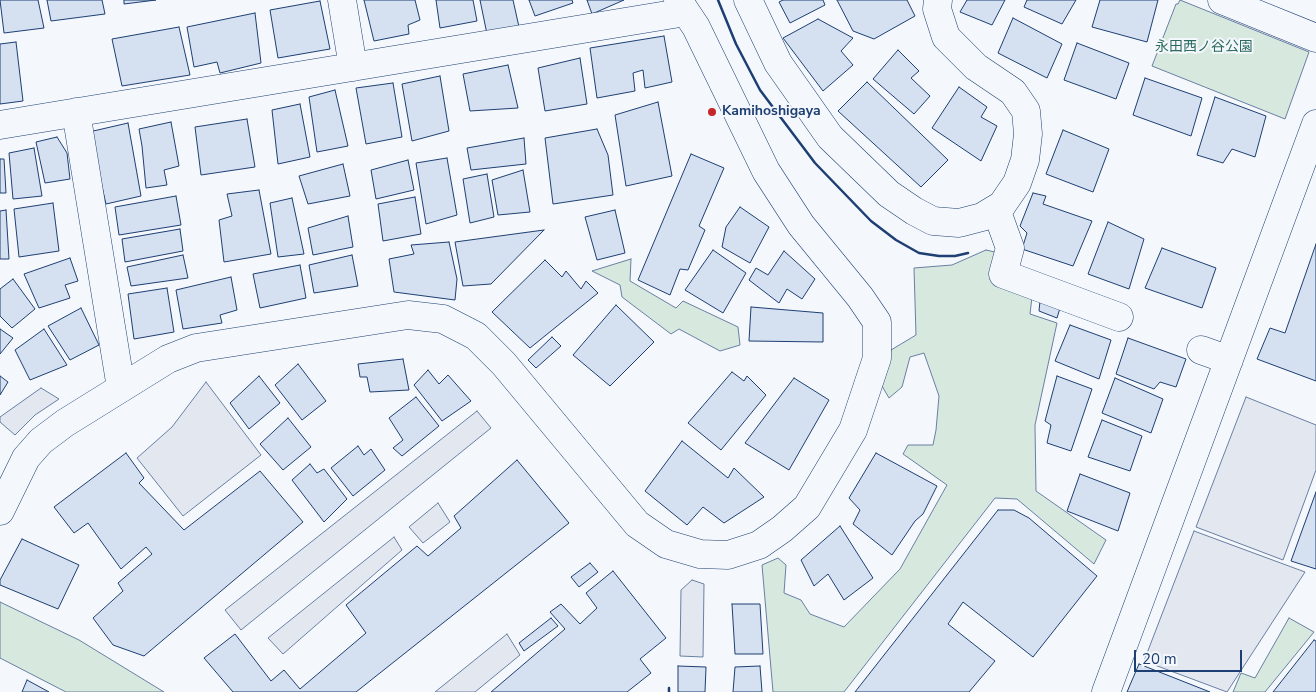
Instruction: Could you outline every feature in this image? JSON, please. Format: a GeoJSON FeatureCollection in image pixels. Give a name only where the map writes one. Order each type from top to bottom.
{"type":"FeatureCollection","features":[{"type":"Feature","properties":{"kind":"street"},"geometry":{"type":"LineString","coordinates":[[342,0],[353,67]]}},
{"type":"Feature","properties":{"kind":"street"},"geometry":{"type":"LineString","coordinates":[[748,0],[778,63],[830,137],[889,194],[914,211],[933,221],[959,224],[982,217],[1002,205],[1017,184],[1025,160],[1028,134],[1026,111],[1013,92],[976,67],[946,36],[937,9],[938,0]]}},
{"type":"Feature","properties":{"kind":"street"},"geometry":{"type":"LineString","coordinates":[[1222,0],[1316,38]]}},
{"type":"Feature","properties":{"kind":"street"},"geometry":{"type":"LineString","coordinates":[[0,125],[353,67],[682,6],[696,27],[766,171],[801,225],[860,297],[877,322],[877,358],[853,430],[807,508],[759,545],[728,555],[700,554],[666,544],[637,524],[504,364],[476,336],[444,319],[408,315],[196,348],[168,359],[65,423],[41,441],[26,458],[0,511]]}},
{"type":"Feature","properties":{"kind":"street"},"geometry":{"type":"LineString","coordinates":[[76,112],[122,388]]}},
{"type":"Feature","properties":{"kind":"street"},"geometry":{"type":"LineString","coordinates":[[1106,692],[1316,124]]}},
{"type":"Feature","properties":{"kind":"street"},"geometry":{"type":"LineString","coordinates":[[996,209],[1010,248],[1003,274],[1119,317]]}},
{"type":"Feature","properties":{"kind":"street"},"geometry":{"type":"LineString","coordinates":[[1201,350],[1229,360]]}},
{"type":"Feature","properties":{"kind":"green space","name":"永田西ノ谷公園"},"geometry":{"type":"Polygon","coordinates":[[[1180,0],[1309,52],[1285,119],[1152,66],[1176,4],[1180,0]]]}},
{"type":"Feature","properties":{"kind":"green space"},"geometry":{"type":"Polygon","coordinates":[[[986,250],[999,253],[990,280],[1032,297],[1030,314],[1057,323],[1035,425],[1036,491],[1106,540],[1094,564],[1017,499],[995,498],[844,692],[773,692],[762,565],[778,558],[786,565],[784,593],[801,600],[810,614],[844,627],[900,569],[947,485],[903,454],[908,445],[933,445],[939,396],[924,353],[910,357],[902,387],[889,398],[882,386],[891,350],[916,335],[914,268],[952,265],[986,250]]]}},
{"type":"Feature","properties":{"kind":"green space"},"geometry":{"type":"Polygon","coordinates":[[[631,259],[630,281],[676,308],[683,301],[738,327],[740,345],[720,351],[679,329],[671,334],[622,297],[620,285],[592,271],[631,259]]]}},
{"type":"Feature","properties":{"kind":"green space"},"geometry":{"type":"Polygon","coordinates":[[[0,602],[79,640],[164,692],[66,692],[0,658],[0,602]]]}},
{"type":"Feature","properties":{"kind":"green space"},"geometry":{"type":"Polygon","coordinates":[[[1289,618],[1314,632],[1265,692],[1233,692],[1241,673],[1255,678],[1289,618]]]}},
{"type":"Feature","properties":{"kind":"shaded area"},"geometry":{"type":"Polygon","coordinates":[[[206,382],[261,455],[183,516],[137,458],[172,427],[206,382]]]}},
{"type":"Feature","properties":{"kind":"shaded area"},"geometry":{"type":"Polygon","coordinates":[[[41,388],[59,399],[35,415],[15,435],[0,422],[0,417],[41,388]]]}},
{"type":"Feature","properties":{"kind":"shaded area"},"geometry":{"type":"Polygon","coordinates":[[[1246,397],[1316,425],[1316,470],[1283,560],[1196,527],[1246,397]]]}},
{"type":"Feature","properties":{"kind":"shaded area"},"geometry":{"type":"Polygon","coordinates":[[[477,411],[491,428],[241,630],[225,610],[477,411]]]}},
{"type":"Feature","properties":{"kind":"shaded area"},"geometry":{"type":"Polygon","coordinates":[[[438,503],[450,522],[423,543],[409,527],[438,503]]]}},
{"type":"Feature","properties":{"kind":"shaded area"},"geometry":{"type":"Polygon","coordinates":[[[1194,531],[1305,572],[1227,692],[1144,661],[1194,531]]]}},
{"type":"Feature","properties":{"kind":"shaded area"},"geometry":{"type":"Polygon","coordinates":[[[394,537],[402,550],[283,654],[268,638],[394,537]]]}},
{"type":"Feature","properties":{"kind":"shaded area"},"geometry":{"type":"Polygon","coordinates":[[[692,580],[704,584],[703,657],[680,656],[681,590],[692,580]]]}},
{"type":"Feature","properties":{"kind":"shaded area"},"geometry":{"type":"Polygon","coordinates":[[[507,634],[520,655],[475,692],[435,692],[507,634]]]}},
{"type":"Feature","properties":{"kind":"building"},"geometry":{"type":"Polygon","coordinates":[[[0,0],[38,0],[44,28],[4,33],[0,0]]]}},
{"type":"Feature","properties":{"kind":"building"},"geometry":{"type":"Polygon","coordinates":[[[47,0],[102,0],[105,14],[51,21],[47,0]]]}},
{"type":"Feature","properties":{"kind":"building"},"geometry":{"type":"Polygon","coordinates":[[[124,0],[156,0],[124,4],[124,0]]]}},
{"type":"Feature","properties":{"kind":"building"},"geometry":{"type":"Polygon","coordinates":[[[364,0],[415,0],[420,20],[408,25],[409,34],[374,41],[364,0]]]}},
{"type":"Feature","properties":{"kind":"building"},"geometry":{"type":"Polygon","coordinates":[[[436,0],[473,0],[477,21],[440,28],[436,0]]]}},
{"type":"Feature","properties":{"kind":"building"},"geometry":{"type":"Polygon","coordinates":[[[480,0],[513,0],[519,27],[487,34],[480,0]]]}},
{"type":"Feature","properties":{"kind":"building"},"geometry":{"type":"Polygon","coordinates":[[[529,0],[572,0],[573,3],[535,16],[529,0]]]}},
{"type":"Feature","properties":{"kind":"building"},"geometry":{"type":"Polygon","coordinates":[[[587,0],[624,0],[592,14],[587,0]]]}},
{"type":"Feature","properties":{"kind":"building"},"geometry":{"type":"Polygon","coordinates":[[[783,0],[823,0],[825,5],[790,23],[779,2],[783,0]]]}},
{"type":"Feature","properties":{"kind":"building"},"geometry":{"type":"Polygon","coordinates":[[[837,0],[907,0],[915,16],[874,39],[853,31],[837,0]]]}},
{"type":"Feature","properties":{"kind":"building"},"geometry":{"type":"Polygon","coordinates":[[[967,0],[1005,0],[992,25],[960,12],[967,0]]]}},
{"type":"Feature","properties":{"kind":"building"},"geometry":{"type":"Polygon","coordinates":[[[1027,0],[1076,0],[1062,24],[1024,7],[1027,0]]]}},
{"type":"Feature","properties":{"kind":"building"},"geometry":{"type":"Polygon","coordinates":[[[1100,0],[1158,0],[1147,42],[1092,27],[1100,0]]]}},
{"type":"Feature","properties":{"kind":"building"},"geometry":{"type":"Polygon","coordinates":[[[320,1],[330,49],[278,58],[270,10],[320,1]]]}},
{"type":"Feature","properties":{"kind":"building"},"geometry":{"type":"Polygon","coordinates":[[[255,13],[261,63],[220,73],[217,62],[194,67],[187,27],[255,13]]]}},
{"type":"Feature","properties":{"kind":"building"},"geometry":{"type":"Polygon","coordinates":[[[1013,18],[1062,44],[1047,78],[998,53],[1013,18]]]}},
{"type":"Feature","properties":{"kind":"building"},"geometry":{"type":"Polygon","coordinates":[[[818,19],[853,38],[841,51],[853,65],[823,91],[783,38],[818,19]]]}},
{"type":"Feature","properties":{"kind":"building"},"geometry":{"type":"Polygon","coordinates":[[[179,27],[190,75],[122,86],[112,39],[179,27]]]}},
{"type":"Feature","properties":{"kind":"building"},"geometry":{"type":"Polygon","coordinates":[[[664,36],[672,82],[645,88],[643,70],[633,73],[635,91],[597,98],[590,48],[664,36]]]}},
{"type":"Feature","properties":{"kind":"building"},"geometry":{"type":"Polygon","coordinates":[[[16,42],[23,101],[0,104],[0,44],[16,42]]]}},
{"type":"Feature","properties":{"kind":"building"},"geometry":{"type":"Polygon","coordinates":[[[1077,43],[1129,63],[1116,99],[1064,80],[1077,43]]]}},
{"type":"Feature","properties":{"kind":"building"},"geometry":{"type":"Polygon","coordinates":[[[898,50],[919,71],[911,78],[930,96],[914,114],[873,79],[898,50]]]}},
{"type":"Feature","properties":{"kind":"building"},"geometry":{"type":"Polygon","coordinates":[[[580,58],[587,104],[545,111],[538,68],[580,58]]]}},
{"type":"Feature","properties":{"kind":"building"},"geometry":{"type":"Polygon","coordinates":[[[508,65],[518,108],[470,111],[463,74],[508,65]]]}},
{"type":"Feature","properties":{"kind":"building"},"geometry":{"type":"Polygon","coordinates":[[[440,76],[449,131],[412,141],[402,84],[440,76]]]}},
{"type":"Feature","properties":{"kind":"building"},"geometry":{"type":"Polygon","coordinates":[[[1145,78],[1202,98],[1191,136],[1133,115],[1145,78]]]}},
{"type":"Feature","properties":{"kind":"building"},"geometry":{"type":"Polygon","coordinates":[[[867,82],[948,160],[921,187],[838,111],[867,82]]]}},
{"type":"Feature","properties":{"kind":"building"},"geometry":{"type":"Polygon","coordinates":[[[393,83],[402,137],[366,144],[356,88],[393,83]]]}},
{"type":"Feature","properties":{"kind":"building"},"geometry":{"type":"Polygon","coordinates":[[[959,87],[987,107],[981,117],[997,126],[981,161],[932,128],[959,87]]]}},
{"type":"Feature","properties":{"kind":"building"},"geometry":{"type":"Polygon","coordinates":[[[335,90],[348,146],[317,152],[309,97],[335,90]]]}},
{"type":"Feature","properties":{"kind":"building"},"geometry":{"type":"Polygon","coordinates":[[[1215,97],[1266,116],[1255,157],[1232,149],[1223,163],[1197,155],[1215,97]]]}},
{"type":"Feature","properties":{"kind":"building"},"geometry":{"type":"Polygon","coordinates":[[[658,102],[672,176],[626,186],[615,115],[658,102]]]}},
{"type":"Feature","properties":{"kind":"building"},"geometry":{"type":"Polygon","coordinates":[[[300,104],[310,157],[278,164],[272,110],[300,104]]]}},
{"type":"Feature","properties":{"kind":"building"},"geometry":{"type":"Polygon","coordinates":[[[247,119],[255,167],[201,175],[195,127],[247,119]]]}},
{"type":"Feature","properties":{"kind":"building"},"geometry":{"type":"Polygon","coordinates":[[[171,122],[179,166],[164,170],[167,185],[146,188],[139,129],[171,122]]]}},
{"type":"Feature","properties":{"kind":"building"},"geometry":{"type":"Polygon","coordinates":[[[128,123],[141,196],[106,204],[89,132],[128,123]]]}},
{"type":"Feature","properties":{"kind":"building"},"geometry":{"type":"Polygon","coordinates":[[[597,129],[608,155],[613,195],[553,204],[545,138],[597,129]]]}},
{"type":"Feature","properties":{"kind":"building"},"geometry":{"type":"Polygon","coordinates":[[[1063,130],[1109,149],[1093,192],[1046,174],[1063,130]]]}},
{"type":"Feature","properties":{"kind":"building"},"geometry":{"type":"Polygon","coordinates":[[[57,137],[67,153],[70,179],[45,183],[36,142],[57,137]]]}},
{"type":"Feature","properties":{"kind":"building"},"geometry":{"type":"Polygon","coordinates":[[[524,138],[526,164],[471,170],[467,148],[524,138]]]}},
{"type":"Feature","properties":{"kind":"building"},"geometry":{"type":"Polygon","coordinates":[[[34,148],[42,196],[13,199],[9,153],[34,148]]]}},
{"type":"Feature","properties":{"kind":"building"},"geometry":{"type":"Polygon","coordinates":[[[691,154],[724,168],[699,226],[705,230],[688,270],[680,269],[670,295],[638,280],[691,154]]]}},
{"type":"Feature","properties":{"kind":"building"},"geometry":{"type":"Polygon","coordinates":[[[447,158],[457,215],[426,224],[416,163],[447,158]]]}},
{"type":"Feature","properties":{"kind":"building"},"geometry":{"type":"Polygon","coordinates":[[[0,159],[4,159],[6,193],[0,193],[0,159]]]}},
{"type":"Feature","properties":{"kind":"building"},"geometry":{"type":"Polygon","coordinates":[[[408,160],[414,190],[376,199],[371,170],[408,160]]]}},
{"type":"Feature","properties":{"kind":"building"},"geometry":{"type":"Polygon","coordinates":[[[343,164],[350,196],[308,204],[299,176],[343,164]]]}},
{"type":"Feature","properties":{"kind":"building"},"geometry":{"type":"Polygon","coordinates":[[[523,170],[530,212],[498,215],[492,180],[523,170]]]}},
{"type":"Feature","properties":{"kind":"building"},"geometry":{"type":"Polygon","coordinates":[[[487,174],[494,217],[470,223],[463,179],[487,174]]]}},
{"type":"Feature","properties":{"kind":"building"},"geometry":{"type":"Polygon","coordinates":[[[259,190],[271,254],[224,262],[219,220],[232,216],[227,194],[259,190]]]}},
{"type":"Feature","properties":{"kind":"building"},"geometry":{"type":"Polygon","coordinates":[[[1033,193],[1046,196],[1043,204],[1092,221],[1073,266],[1022,249],[1027,233],[1020,226],[1033,193]]]}},
{"type":"Feature","properties":{"kind":"building"},"geometry":{"type":"Polygon","coordinates":[[[176,196],[181,225],[119,235],[115,207],[176,196]]]}},
{"type":"Feature","properties":{"kind":"building"},"geometry":{"type":"Polygon","coordinates":[[[415,197],[421,234],[383,241],[378,204],[415,197]]]}},
{"type":"Feature","properties":{"kind":"building"},"geometry":{"type":"Polygon","coordinates":[[[292,198],[304,254],[278,257],[270,203],[292,198]]]}},
{"type":"Feature","properties":{"kind":"building"},"geometry":{"type":"Polygon","coordinates":[[[53,203],[59,251],[19,257],[14,209],[53,203]]]}},
{"type":"Feature","properties":{"kind":"building"},"geometry":{"type":"Polygon","coordinates":[[[740,207],[769,227],[750,263],[722,247],[726,227],[740,207]]]}},
{"type":"Feature","properties":{"kind":"building"},"geometry":{"type":"Polygon","coordinates":[[[6,210],[9,259],[0,259],[0,211],[6,210]]]}},
{"type":"Feature","properties":{"kind":"building"},"geometry":{"type":"Polygon","coordinates":[[[615,210],[625,253],[597,260],[585,217],[615,210]]]}},
{"type":"Feature","properties":{"kind":"building"},"geometry":{"type":"Polygon","coordinates":[[[348,216],[353,247],[313,255],[308,228],[348,216]]]}},
{"type":"Feature","properties":{"kind":"building"},"geometry":{"type":"Polygon","coordinates":[[[1108,222],[1144,239],[1129,289],[1088,274],[1108,222]]]}},
{"type":"Feature","properties":{"kind":"building"},"geometry":{"type":"Polygon","coordinates":[[[180,229],[183,251],[125,262],[122,239],[180,229]]]}},
{"type":"Feature","properties":{"kind":"building"},"geometry":{"type":"Polygon","coordinates":[[[544,230],[491,284],[463,286],[455,242],[544,230]]]}},
{"type":"Feature","properties":{"kind":"building"},"geometry":{"type":"Polygon","coordinates":[[[449,242],[457,279],[455,300],[394,292],[389,259],[414,254],[411,245],[449,242]]]}},
{"type":"Feature","properties":{"kind":"building"},"geometry":{"type":"Polygon","coordinates":[[[1316,244],[1316,381],[1257,359],[1270,328],[1285,333],[1316,244]]]}},
{"type":"Feature","properties":{"kind":"building"},"geometry":{"type":"Polygon","coordinates":[[[1162,248],[1216,268],[1202,308],[1145,288],[1162,248]]]}},
{"type":"Feature","properties":{"kind":"building"},"geometry":{"type":"Polygon","coordinates":[[[713,250],[746,273],[723,313],[685,290],[713,250]]]}},
{"type":"Feature","properties":{"kind":"building"},"geometry":{"type":"Polygon","coordinates":[[[784,251],[815,279],[802,299],[787,289],[779,303],[749,280],[756,268],[768,275],[784,251]]]}},
{"type":"Feature","properties":{"kind":"building"},"geometry":{"type":"Polygon","coordinates":[[[183,255],[188,278],[131,286],[127,267],[183,255]]]}},
{"type":"Feature","properties":{"kind":"building"},"geometry":{"type":"Polygon","coordinates":[[[352,255],[358,286],[314,293],[309,265],[352,255]]]}},
{"type":"Feature","properties":{"kind":"building"},"geometry":{"type":"Polygon","coordinates":[[[70,258],[78,281],[65,285],[70,298],[39,308],[24,274],[70,258]]]}},
{"type":"Feature","properties":{"kind":"building"},"geometry":{"type":"Polygon","coordinates":[[[545,260],[562,277],[566,271],[581,289],[586,281],[598,293],[530,348],[492,312],[545,260]]]}},
{"type":"Feature","properties":{"kind":"building"},"geometry":{"type":"Polygon","coordinates":[[[300,265],[306,298],[260,308],[253,274],[300,265]]]}},
{"type":"Feature","properties":{"kind":"building"},"geometry":{"type":"Polygon","coordinates":[[[231,277],[237,310],[220,315],[222,323],[183,329],[176,290],[231,277]]]}},
{"type":"Feature","properties":{"kind":"building"},"geometry":{"type":"Polygon","coordinates":[[[13,279],[35,309],[12,328],[0,316],[0,289],[13,279]]]}},
{"type":"Feature","properties":{"kind":"building"},"geometry":{"type":"Polygon","coordinates":[[[167,288],[174,332],[134,339],[128,294],[167,288]]]}},
{"type":"Feature","properties":{"kind":"building"},"geometry":{"type":"Polygon","coordinates":[[[1040,301],[1060,308],[1057,318],[1039,311],[1040,301]]]}},
{"type":"Feature","properties":{"kind":"building"},"geometry":{"type":"Polygon","coordinates":[[[616,305],[654,342],[610,386],[573,355],[616,305]]]}},
{"type":"Feature","properties":{"kind":"building"},"geometry":{"type":"Polygon","coordinates":[[[751,307],[823,313],[823,342],[749,341],[751,307]]]}},
{"type":"Feature","properties":{"kind":"building"},"geometry":{"type":"Polygon","coordinates":[[[81,308],[99,345],[70,360],[48,326],[81,308]]]}},
{"type":"Feature","properties":{"kind":"building"},"geometry":{"type":"Polygon","coordinates":[[[1070,325],[1111,340],[1099,379],[1055,361],[1070,325]]]}},
{"type":"Feature","properties":{"kind":"building"},"geometry":{"type":"Polygon","coordinates":[[[0,329],[13,338],[0,354],[0,329]]]}},
{"type":"Feature","properties":{"kind":"building"},"geometry":{"type":"Polygon","coordinates":[[[44,329],[67,365],[30,380],[15,350],[44,329]]]}},
{"type":"Feature","properties":{"kind":"building"},"geometry":{"type":"Polygon","coordinates":[[[552,337],[561,346],[536,368],[528,360],[552,337]]]}},
{"type":"Feature","properties":{"kind":"building"},"geometry":{"type":"Polygon","coordinates":[[[1128,338],[1186,359],[1176,387],[1160,382],[1154,389],[1116,374],[1128,338]]]}},
{"type":"Feature","properties":{"kind":"building"},"geometry":{"type":"Polygon","coordinates":[[[403,359],[409,390],[370,392],[367,377],[360,377],[358,364],[403,359]]]}},
{"type":"Feature","properties":{"kind":"building"},"geometry":{"type":"Polygon","coordinates":[[[298,364],[326,401],[302,420],[275,385],[298,364]]]}},
{"type":"Feature","properties":{"kind":"building"},"geometry":{"type":"Polygon","coordinates":[[[428,370],[439,384],[448,375],[471,401],[442,421],[414,385],[428,370]]]}},
{"type":"Feature","properties":{"kind":"building"},"geometry":{"type":"Polygon","coordinates":[[[732,372],[744,381],[747,376],[766,395],[721,450],[688,423],[732,372]]]}},
{"type":"Feature","properties":{"kind":"building"},"geometry":{"type":"Polygon","coordinates":[[[0,376],[8,382],[0,395],[0,376]]]}},
{"type":"Feature","properties":{"kind":"building"},"geometry":{"type":"Polygon","coordinates":[[[259,376],[280,403],[249,429],[230,403],[259,376]]]}},
{"type":"Feature","properties":{"kind":"building"},"geometry":{"type":"Polygon","coordinates":[[[1057,376],[1092,389],[1071,451],[1047,443],[1051,425],[1045,421],[1057,376]]]}},
{"type":"Feature","properties":{"kind":"building"},"geometry":{"type":"Polygon","coordinates":[[[794,378],[829,400],[789,470],[745,443],[794,378]]]}},
{"type":"Feature","properties":{"kind":"building"},"geometry":{"type":"Polygon","coordinates":[[[1115,378],[1163,399],[1151,433],[1102,413],[1115,378]]]}},
{"type":"Feature","properties":{"kind":"building"},"geometry":{"type":"Polygon","coordinates":[[[416,397],[439,426],[402,456],[393,448],[403,440],[389,418],[416,397]]]}},
{"type":"Feature","properties":{"kind":"building"},"geometry":{"type":"Polygon","coordinates":[[[288,418],[311,447],[283,470],[260,444],[288,418]]]}},
{"type":"Feature","properties":{"kind":"building"},"geometry":{"type":"Polygon","coordinates":[[[1102,420],[1142,436],[1130,471],[1088,457],[1102,420]]]}},
{"type":"Feature","properties":{"kind":"building"},"geometry":{"type":"Polygon","coordinates":[[[682,441],[728,478],[734,468],[764,497],[724,523],[703,507],[687,525],[645,491],[682,441]]]}},
{"type":"Feature","properties":{"kind":"building"},"geometry":{"type":"Polygon","coordinates":[[[358,446],[364,455],[371,449],[385,470],[353,496],[331,468],[358,446]]]}},
{"type":"Feature","properties":{"kind":"building"},"geometry":{"type":"Polygon","coordinates":[[[126,453],[144,478],[139,483],[184,530],[260,471],[303,522],[144,656],[113,645],[93,618],[123,591],[118,583],[152,554],[146,547],[121,569],[88,523],[74,533],[54,507],[126,453]]]}},
{"type":"Feature","properties":{"kind":"building"},"geometry":{"type":"Polygon","coordinates":[[[876,453],[937,486],[923,514],[915,521],[892,555],[853,524],[860,510],[849,498],[876,453]]]}},
{"type":"Feature","properties":{"kind":"building"},"geometry":{"type":"Polygon","coordinates":[[[517,460],[569,523],[356,692],[233,692],[204,658],[235,634],[271,681],[284,670],[300,689],[366,633],[346,605],[417,546],[428,556],[461,528],[454,516],[517,460]]]}},
{"type":"Feature","properties":{"kind":"building"},"geometry":{"type":"Polygon","coordinates":[[[310,464],[317,473],[324,469],[347,499],[324,522],[292,480],[310,464]]]}},
{"type":"Feature","properties":{"kind":"building"},"geometry":{"type":"Polygon","coordinates":[[[1080,474],[1130,493],[1118,531],[1067,511],[1080,474]]]}},
{"type":"Feature","properties":{"kind":"building"},"geometry":{"type":"Polygon","coordinates":[[[1316,492],[1316,569],[1291,561],[1316,492]]]}},
{"type":"Feature","properties":{"kind":"building"},"geometry":{"type":"Polygon","coordinates":[[[998,510],[1014,510],[1029,518],[1097,576],[1033,657],[963,602],[948,624],[995,661],[969,692],[855,692],[998,510]]]}},
{"type":"Feature","properties":{"kind":"building"},"geometry":{"type":"Polygon","coordinates":[[[840,526],[873,578],[844,600],[828,574],[814,586],[801,560],[840,526]]]}},
{"type":"Feature","properties":{"kind":"building"},"geometry":{"type":"Polygon","coordinates":[[[22,539],[79,565],[58,609],[0,585],[0,580],[22,539]]]}},
{"type":"Feature","properties":{"kind":"building"},"geometry":{"type":"Polygon","coordinates":[[[590,563],[598,572],[579,587],[571,577],[590,563]]]}},
{"type":"Feature","properties":{"kind":"building"},"geometry":{"type":"Polygon","coordinates":[[[613,571],[666,638],[640,659],[651,673],[627,692],[491,692],[565,629],[550,612],[561,604],[580,624],[597,608],[586,593],[613,571]]]}},
{"type":"Feature","properties":{"kind":"building"},"geometry":{"type":"Polygon","coordinates":[[[732,604],[760,604],[763,654],[735,654],[732,604]]]}},
{"type":"Feature","properties":{"kind":"building"},"geometry":{"type":"Polygon","coordinates":[[[551,618],[558,626],[524,651],[519,643],[551,618]]]}},
{"type":"Feature","properties":{"kind":"building"},"geometry":{"type":"Polygon","coordinates":[[[1314,640],[1316,641],[1316,692],[1273,692],[1314,640]]]}},
{"type":"Feature","properties":{"kind":"building"},"geometry":{"type":"Polygon","coordinates":[[[1139,664],[1210,692],[1127,692],[1139,664]]]}},
{"type":"Feature","properties":{"kind":"building"},"geometry":{"type":"Polygon","coordinates":[[[678,666],[706,667],[705,692],[678,692],[678,666]]]}},
{"type":"Feature","properties":{"kind":"building"},"geometry":{"type":"Polygon","coordinates":[[[760,666],[762,692],[733,692],[735,667],[760,666]]]}},
{"type":"Feature","properties":{"kind":"building"},"geometry":{"type":"Polygon","coordinates":[[[27,680],[49,692],[22,692],[27,680]]]}},
{"type":"Feature","properties":{"kind":"wall"},"geometry":{"type":"LineString","coordinates":[[718,0],[736,44],[760,90],[815,163],[871,221],[896,240],[919,253],[939,256],[955,256],[968,253]]}},
{"type":"Feature","properties":{"kind":"place","name":"Kamihoshigaya"},"geometry":{"type":"Point","coordinates":[712,112]}}]}
